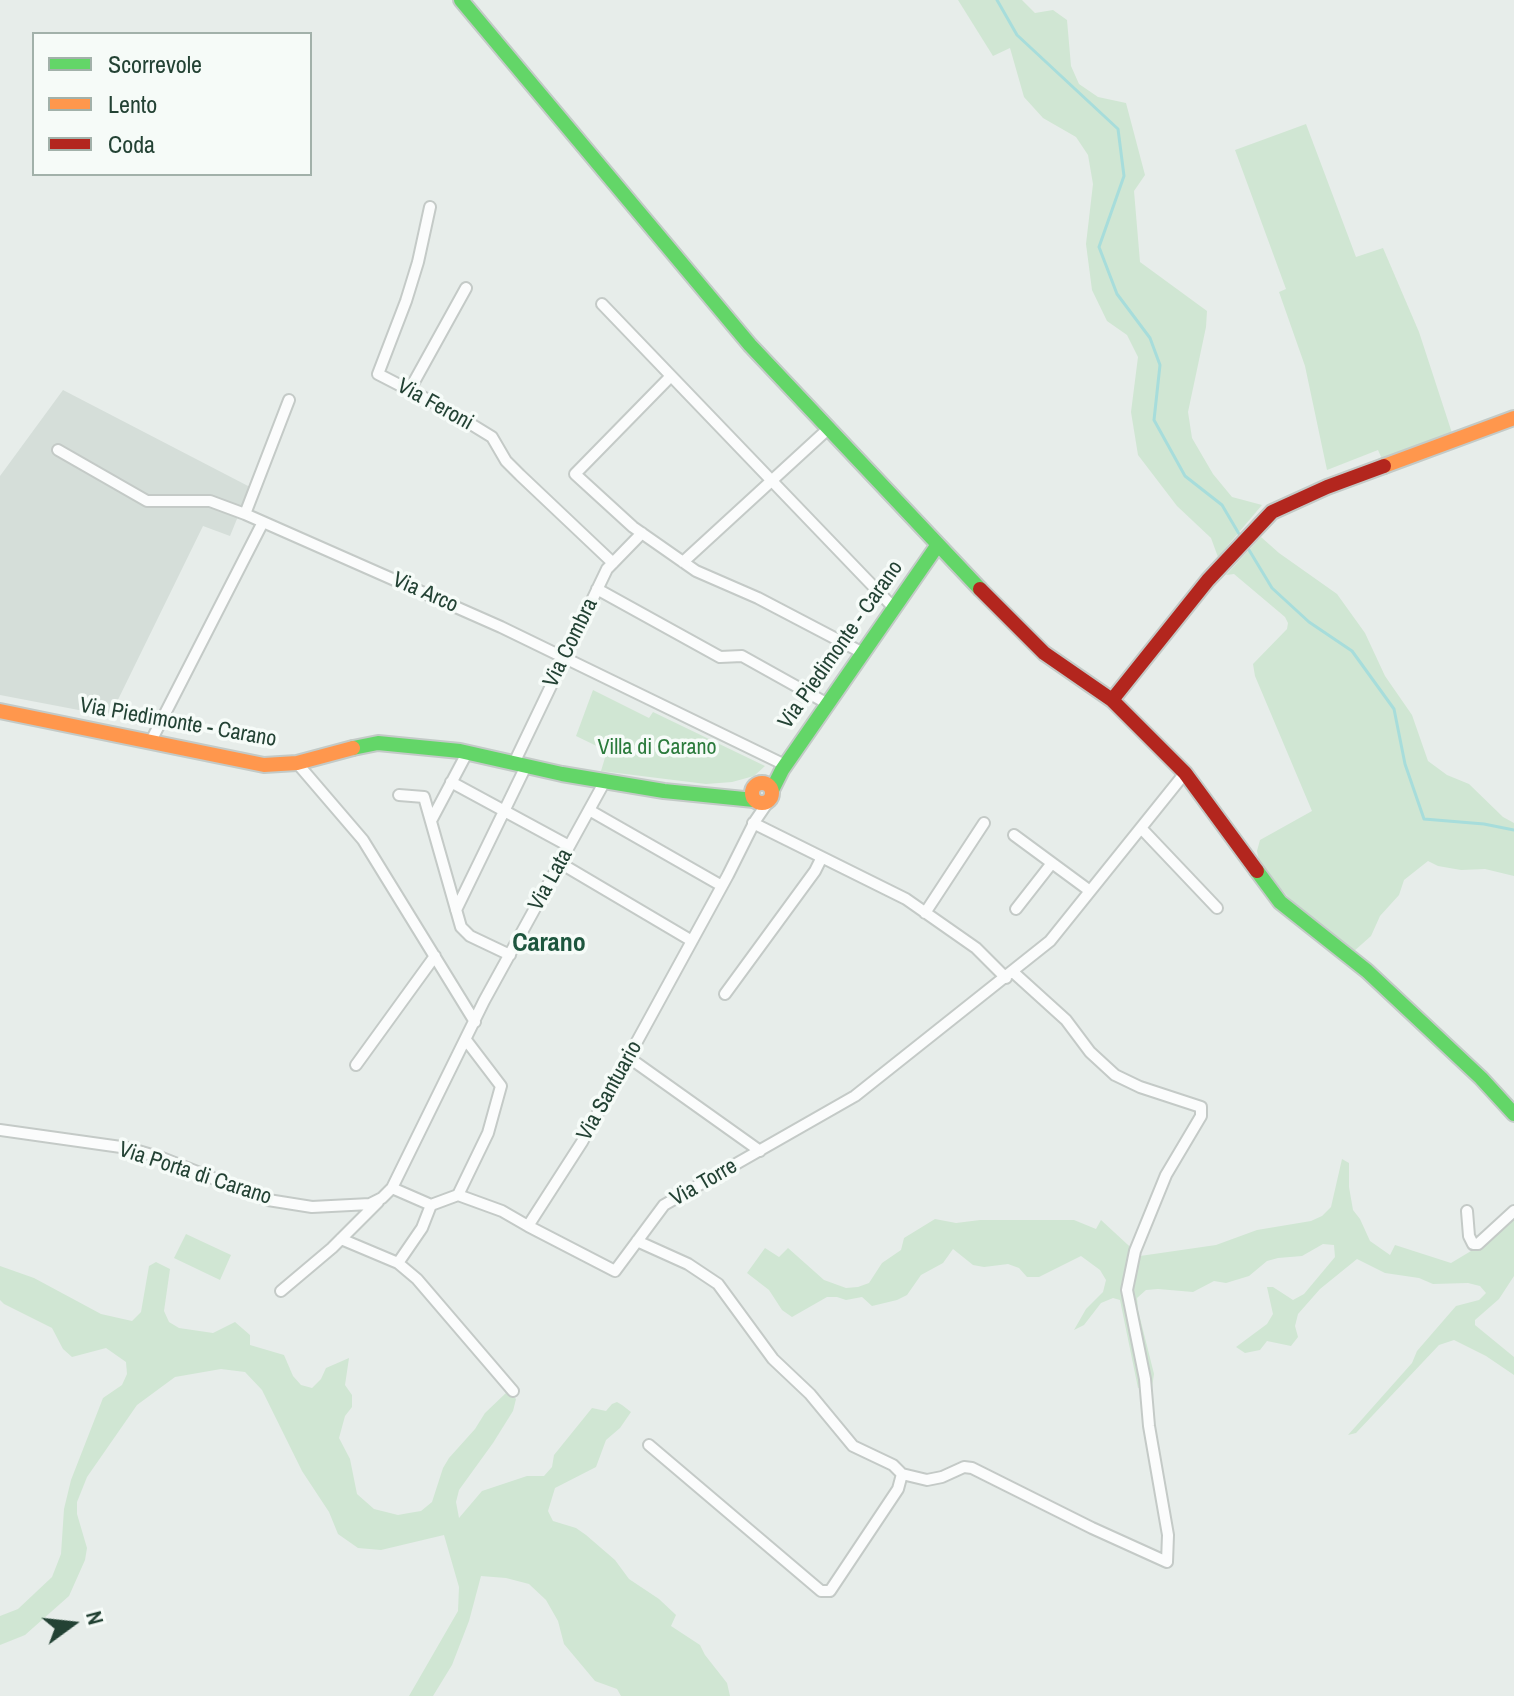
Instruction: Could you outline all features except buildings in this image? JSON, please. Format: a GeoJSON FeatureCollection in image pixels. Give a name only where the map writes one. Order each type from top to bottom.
{"type":"FeatureCollection","features":[{"type":"Feature","properties":{"kind":"street"},"geometry":{"type":"LineString","coordinates":[[461,0],[750,345],[937,546],[1044,653],[1112,700],[1185,773],[1280,902],[1367,971],[1481,1078],[1514,1114]]}},
{"type":"Feature","properties":{"kind":"street","name":"Via Feroni"},"geometry":{"type":"LineString","coordinates":[[430,207],[406,301],[378,374],[492,437],[513,468],[613,563]]}},
{"type":"Feature","properties":{"kind":"street"},"geometry":{"type":"LineString","coordinates":[[409,391],[466,288]]}},
{"type":"Feature","properties":{"kind":"street"},"geometry":{"type":"LineString","coordinates":[[602,304],[894,608]]}},
{"type":"Feature","properties":{"kind":"street"},"geometry":{"type":"LineString","coordinates":[[671,376],[575,474],[642,533],[696,571],[758,598],[863,653]]}},
{"type":"Feature","properties":{"kind":"street"},"geometry":{"type":"LineString","coordinates":[[245,514],[289,400]]}},
{"type":"Feature","properties":{"kind":"street"},"geometry":{"type":"LineString","coordinates":[[1112,700],[1208,580],[1272,512],[1327,487],[1514,418]]}},
{"type":"Feature","properties":{"kind":"street"},"geometry":{"type":"LineString","coordinates":[[683,562],[828,429]]}},
{"type":"Feature","properties":{"kind":"street","name":"Via Arco"},"geometry":{"type":"LineString","coordinates":[[58,450],[147,501],[210,501],[245,514],[501,627],[783,767]]}},
{"type":"Feature","properties":{"kind":"street"},"geometry":{"type":"LineString","coordinates":[[151,741],[263,522]]}},
{"type":"Feature","properties":{"kind":"street","name":"Via Combra"},"geometry":{"type":"LineString","coordinates":[[456,910],[504,812],[520,764],[597,589],[613,563],[642,533]]}},
{"type":"Feature","properties":{"kind":"street","name":"Via Piedimonte - Carano"},"geometry":{"type":"LineString","coordinates":[[0,711],[264,765],[297,763],[323,754],[378,743],[467,753],[664,791],[762,794],[937,546]]}},
{"type":"Feature","properties":{"kind":"street"},"geometry":{"type":"LineString","coordinates":[[597,589],[720,657],[742,656],[828,704]]}},
{"type":"Feature","properties":{"kind":"street"},"geometry":{"type":"LineString","coordinates":[[432,819],[467,753]]}},
{"type":"Feature","properties":{"kind":"street"},"geometry":{"type":"LineString","coordinates":[[281,1291],[341,1239],[392,1188],[475,1022],[363,840],[297,763]]}},
{"type":"Feature","properties":{"kind":"street"},"geometry":{"type":"LineString","coordinates":[[760,1151],[855,1096],[1050,941],[1185,773]]}},
{"type":"Feature","properties":{"kind":"street","name":"Via Lata"},"geometry":{"type":"LineString","coordinates":[[475,1022],[605,781]]}},
{"type":"Feature","properties":{"kind":"street"},"geometry":{"type":"LineString","coordinates":[[451,782],[569,846]]}},
{"type":"Feature","properties":{"kind":"street","name":"Via Santuario"},"geometry":{"type":"LineString","coordinates":[[528,1226],[582,1142],[722,886],[754,822],[762,794]]}},
{"type":"Feature","properties":{"kind":"street"},"geometry":{"type":"LineString","coordinates":[[399,795],[424,797],[461,927],[470,936],[510,955]]}},
{"type":"Feature","properties":{"kind":"street"},"geometry":{"type":"LineString","coordinates":[[589,810],[722,886]]}},
{"type":"Feature","properties":{"kind":"street"},"geometry":{"type":"LineString","coordinates":[[637,1241],[688,1264],[718,1284],[773,1359],[810,1394],[853,1446],[893,1465],[902,1474],[927,1480],[964,1467],[972,1468],[1167,1562],[1168,1535],[1127,1279],[1166,1175],[1201,1116],[1201,1107],[1140,1087],[1115,1075],[1090,1052],[1066,1020],[976,948],[906,899],[821,859],[754,822]]}},
{"type":"Feature","properties":{"kind":"street"},"geometry":{"type":"LineString","coordinates":[[925,913],[984,823]]}},
{"type":"Feature","properties":{"kind":"street"},"geometry":{"type":"LineString","coordinates":[[1141,828],[1217,908]]}},
{"type":"Feature","properties":{"kind":"street"},"geometry":{"type":"LineString","coordinates":[[1014,835],[1090,891]]}},
{"type":"Feature","properties":{"kind":"street"},"geometry":{"type":"LineString","coordinates":[[725,994],[821,859]]}},
{"type":"Feature","properties":{"kind":"street"},"geometry":{"type":"LineString","coordinates":[[560,863],[692,941]]}},
{"type":"Feature","properties":{"kind":"street"},"geometry":{"type":"LineString","coordinates":[[1016,909],[1052,863]]}},
{"type":"Feature","properties":{"kind":"street"},"geometry":{"type":"LineString","coordinates":[[356,1065],[435,956]]}},
{"type":"Feature","properties":{"kind":"street"},"geometry":{"type":"LineString","coordinates":[[458,1195],[488,1133],[501,1086],[466,1040]]}},
{"type":"Feature","properties":{"kind":"street","name":"Via Torre"},"geometry":{"type":"LineString","coordinates":[[528,1226],[615,1271],[664,1205],[760,1151],[628,1057]]}},
{"type":"Feature","properties":{"kind":"street","name":"Via Porta di Carano"},"geometry":{"type":"LineString","coordinates":[[0,1130],[128,1148],[162,1158],[268,1200],[312,1207],[370,1204],[382,1198]]}},
{"type":"Feature","properties":{"kind":"street"},"geometry":{"type":"LineString","coordinates":[[392,1188],[431,1205],[458,1195],[502,1211],[528,1226]]}},
{"type":"Feature","properties":{"kind":"street"},"geometry":{"type":"LineString","coordinates":[[398,1263],[422,1228],[431,1205]]}},
{"type":"Feature","properties":{"kind":"street"},"geometry":{"type":"LineString","coordinates":[[1467,1211],[1469,1236],[1473,1244],[1478,1244],[1514,1211]]}},
{"type":"Feature","properties":{"kind":"street"},"geometry":{"type":"LineString","coordinates":[[341,1239],[398,1263],[417,1279],[513,1391]]}},
{"type":"Feature","properties":{"kind":"street"},"geometry":{"type":"LineString","coordinates":[[649,1445],[825,1592],[830,1591],[898,1489],[902,1474]]}},
{"type":"Feature","properties":{"kind":"shaded area"},"geometry":{"type":"Polygon","coordinates":[[[63,390],[250,487],[230,536],[203,526],[110,716],[0,695],[0,476],[63,390]]]}},
{"type":"Feature","properties":{"kind":"green space"},"geometry":{"type":"Polygon","coordinates":[[[958,0],[1022,0],[1035,13],[1053,10],[1067,20],[1071,66],[1079,84],[1098,97],[1126,103],[1145,175],[1134,191],[1140,262],[1207,311],[1188,412],[1192,438],[1213,474],[1232,497],[1262,505],[1218,557],[1211,538],[1177,506],[1138,455],[1131,412],[1138,357],[1127,335],[1107,321],[1092,290],[1086,244],[1093,184],[1088,155],[1076,137],[1043,118],[1024,97],[1010,48],[993,56],[958,0]]]}},
{"type":"Feature","properties":{"kind":"green space"},"geometry":{"type":"Polygon","coordinates":[[[1306,124],[1356,257],[1383,248],[1419,332],[1452,433],[1382,459],[1378,450],[1327,470],[1305,366],[1279,292],[1286,289],[1235,150],[1306,124]]]}},
{"type":"Feature","properties":{"kind":"green space"},"geometry":{"type":"Polygon","coordinates":[[[1261,537],[1337,594],[1365,633],[1385,676],[1412,715],[1428,761],[1447,775],[1469,784],[1503,817],[1514,823],[1514,876],[1485,869],[1461,870],[1438,866],[1428,861],[1404,880],[1399,895],[1380,916],[1371,936],[1353,952],[1306,916],[1260,866],[1257,851],[1260,840],[1312,811],[1255,676],[1253,664],[1287,629],[1288,623],[1285,617],[1234,574],[1226,575],[1261,537]]]}},
{"type":"Feature","properties":{"kind":"green space","name":"Villa di Carano"},"geometry":{"type":"Polygon","coordinates":[[[593,690],[649,718],[653,712],[765,766],[754,776],[706,784],[601,771],[607,751],[576,736],[593,690]]]}},
{"type":"Feature","properties":{"kind":"green space"},"geometry":{"type":"Polygon","coordinates":[[[1342,1159],[1349,1163],[1353,1210],[1370,1241],[1390,1255],[1395,1245],[1451,1263],[1476,1248],[1514,1216],[1514,1276],[1499,1299],[1475,1320],[1475,1325],[1514,1357],[1514,1375],[1454,1340],[1439,1345],[1356,1433],[1348,1435],[1412,1363],[1417,1351],[1456,1306],[1479,1300],[1486,1293],[1480,1286],[1468,1283],[1433,1284],[1419,1278],[1385,1273],[1357,1259],[1320,1289],[1298,1314],[1295,1326],[1298,1337],[1291,1346],[1267,1341],[1260,1350],[1245,1353],[1236,1347],[1267,1324],[1273,1314],[1267,1287],[1273,1287],[1293,1300],[1304,1294],[1335,1257],[1334,1245],[1323,1244],[1302,1256],[1267,1261],[1249,1276],[1226,1283],[1214,1281],[1193,1292],[1146,1290],[1137,1298],[1138,1310],[1154,1374],[1152,1387],[1138,1388],[1120,1300],[1113,1298],[1101,1303],[1084,1325],[1074,1330],[1086,1309],[1103,1292],[1106,1280],[1100,1270],[1081,1256],[1039,1277],[1027,1277],[1019,1268],[1008,1264],[973,1265],[953,1249],[943,1263],[921,1275],[907,1295],[897,1300],[872,1306],[862,1297],[846,1300],[827,1297],[792,1317],[782,1310],[769,1290],[747,1273],[765,1248],[779,1257],[788,1248],[824,1280],[846,1288],[858,1287],[869,1283],[882,1263],[901,1250],[904,1238],[935,1219],[956,1223],[1074,1220],[1096,1229],[1101,1220],[1140,1256],[1216,1245],[1257,1230],[1311,1221],[1322,1216],[1331,1207],[1342,1159]]]}},
{"type":"Feature","properties":{"kind":"green space"},"geometry":{"type":"Polygon","coordinates":[[[186,1234],[231,1255],[220,1280],[174,1258],[186,1234]]]}},
{"type":"Feature","properties":{"kind":"green space"},"geometry":{"type":"Polygon","coordinates":[[[156,1262],[170,1269],[164,1311],[169,1322],[179,1328],[213,1333],[235,1322],[250,1335],[250,1345],[284,1355],[293,1376],[301,1385],[312,1388],[326,1368],[349,1358],[345,1385],[352,1395],[352,1407],[345,1416],[339,1438],[350,1459],[357,1494],[374,1509],[398,1515],[421,1511],[432,1502],[449,1458],[485,1413],[508,1391],[516,1399],[513,1411],[459,1490],[456,1502],[459,1518],[482,1491],[527,1476],[544,1476],[552,1467],[554,1455],[592,1408],[606,1411],[617,1402],[622,1405],[631,1412],[620,1428],[606,1440],[596,1467],[555,1488],[548,1511],[553,1521],[576,1528],[586,1535],[615,1560],[629,1579],[676,1615],[671,1626],[700,1645],[727,1683],[730,1696],[621,1696],[617,1689],[595,1681],[564,1644],[558,1621],[546,1600],[529,1584],[481,1576],[469,1621],[452,1665],[433,1696],[409,1696],[458,1611],[459,1587],[444,1535],[381,1550],[358,1548],[338,1534],[329,1512],[302,1471],[262,1390],[245,1372],[221,1369],[175,1377],[137,1405],[87,1477],[77,1502],[77,1514],[87,1548],[69,1596],[25,1635],[0,1645],[0,1616],[18,1609],[52,1577],[61,1554],[64,1509],[71,1480],[103,1398],[122,1385],[127,1374],[126,1362],[106,1348],[72,1357],[63,1349],[52,1328],[4,1304],[0,1300],[0,1266],[34,1278],[101,1314],[132,1321],[141,1312],[149,1266],[156,1262]]]}},
{"type":"Feature","properties":{"kind":"waterway"},"geometry":{"type":"LineString","coordinates":[[997,0],[1017,35],[1118,129],[1124,176],[1099,247],[1117,294],[1150,338],[1160,365],[1154,420],[1185,476],[1222,505],[1242,539]]}},
{"type":"Feature","properties":{"kind":"waterway"},"geometry":{"type":"LineString","coordinates":[[1246,545],[1272,588],[1309,622],[1352,651],[1394,709],[1405,764],[1424,819],[1514,830]]}},
{"type":"Feature","properties":{"kind":"traffic: fast"},"geometry":{"type":"LineString","coordinates":[[461,0],[750,345],[980,589]]}},
{"type":"Feature","properties":{"kind":"traffic: fast"},"geometry":{"type":"LineString","coordinates":[[772,790],[782,770],[937,546]]}},
{"type":"Feature","properties":{"kind":"traffic: fast"},"geometry":{"type":"LineString","coordinates":[[353,748],[378,743],[460,751],[562,774],[664,791],[754,800]]}},
{"type":"Feature","properties":{"kind":"traffic: fast"},"geometry":{"type":"LineString","coordinates":[[1257,871],[1280,902],[1367,971],[1481,1078],[1514,1114]]}},
{"type":"Feature","properties":{"kind":"traffic: slow"},"geometry":{"type":"LineString","coordinates":[[1384,466],[1514,418]]}},
{"type":"Feature","properties":{"kind":"traffic: slow"},"geometry":{"type":"LineString","coordinates":[[0,711],[264,765],[297,763],[353,748]]}},
{"type":"Feature","properties":{"kind":"traffic: slow"},"geometry":{"type":"LineString","coordinates":[[758,783],[766,783],[772,793],[766,803],[758,803],[752,797],[752,789],[758,783]]}},
{"type":"Feature","properties":{"kind":"traffic: jam"},"geometry":{"type":"LineString","coordinates":[[1112,700],[1208,580],[1272,512],[1384,466]]}},
{"type":"Feature","properties":{"kind":"traffic: jam"},"geometry":{"type":"LineString","coordinates":[[980,589],[1044,653],[1112,700],[1185,773],[1257,871]]}},
{"type":"Feature","properties":{"kind":"district","name":"Carano"},"geometry":{"type":"Point","coordinates":[549,944]}}]}
